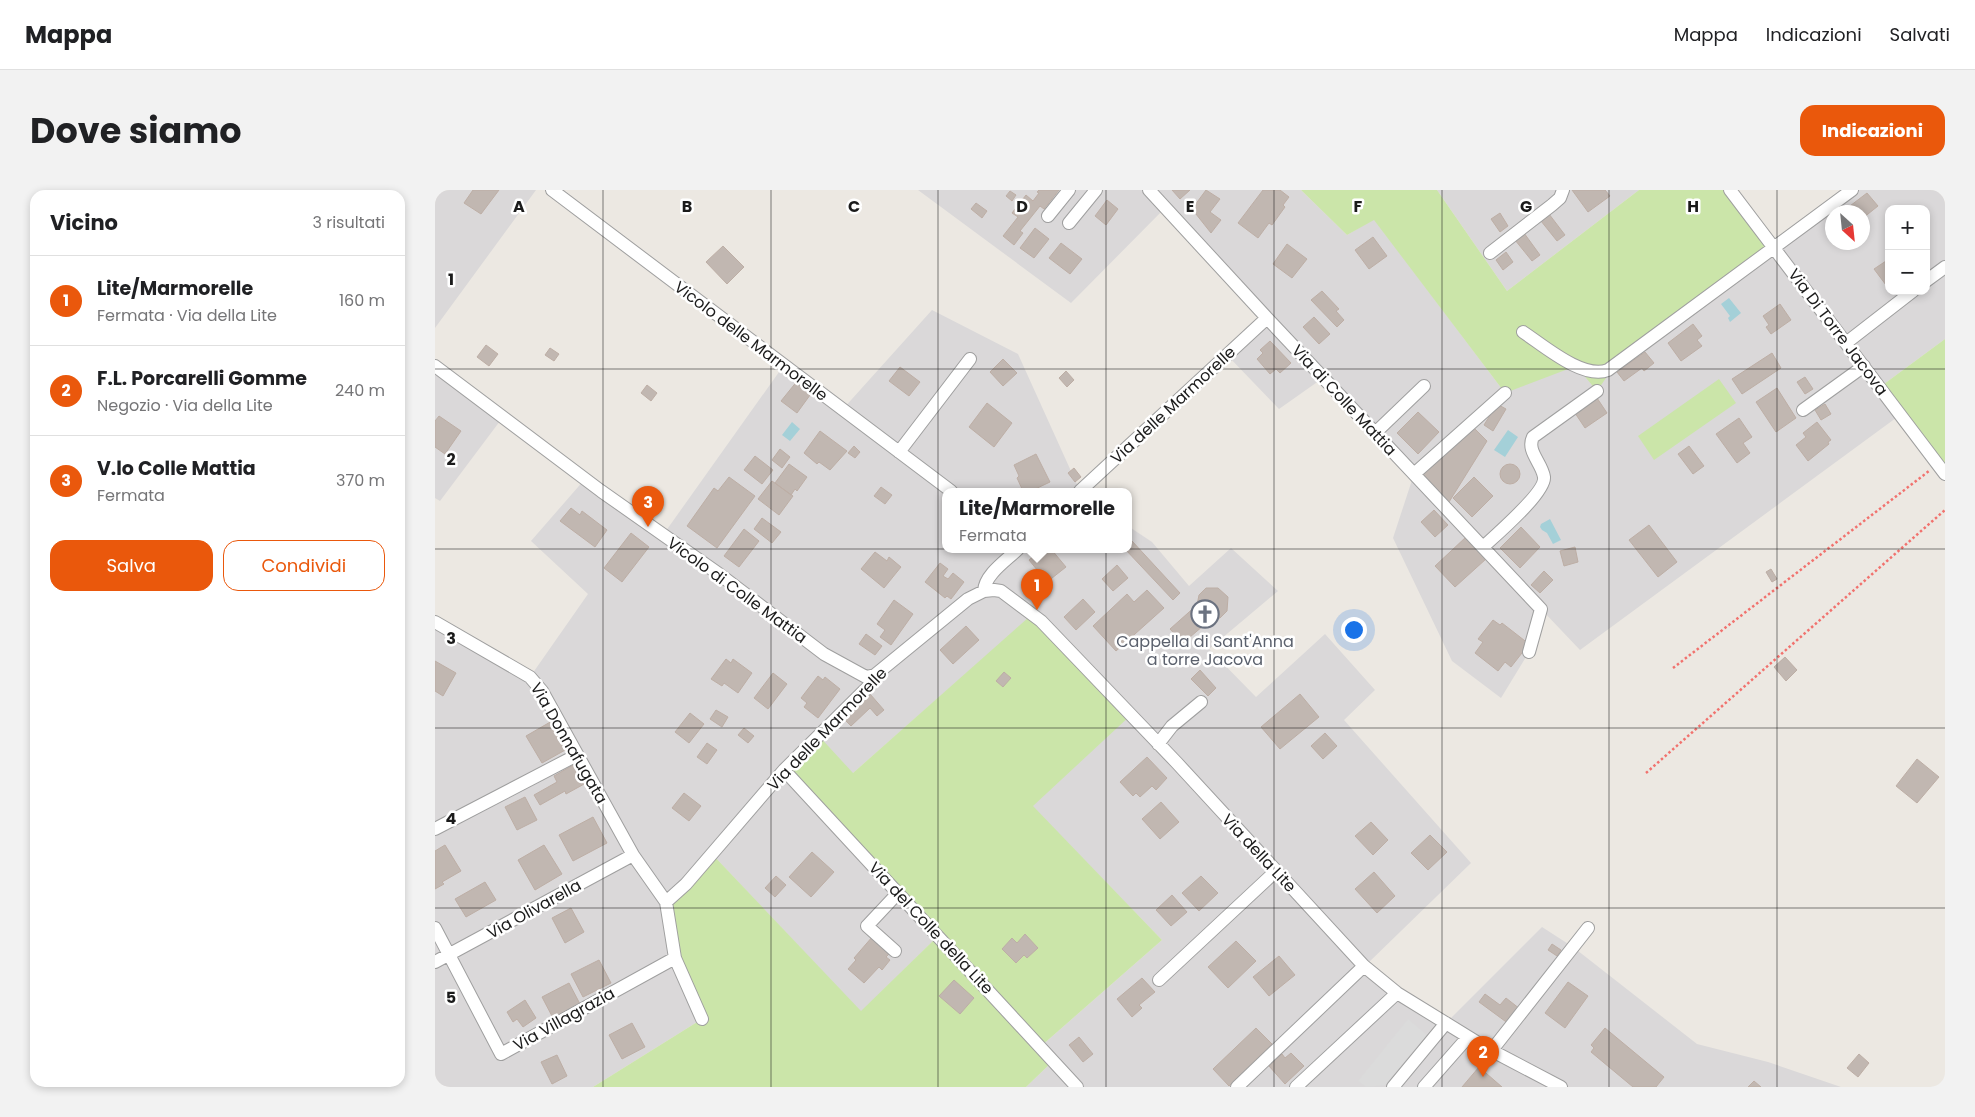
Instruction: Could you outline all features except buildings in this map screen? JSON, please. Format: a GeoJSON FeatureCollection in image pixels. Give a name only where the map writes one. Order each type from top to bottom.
{"type":"FeatureCollection","features":[{"type":"Feature","properties":{"kind":"street","name":"Vicolo delle Marmorelle"},"geometry":{"type":"LineString","coordinates":[[552,190],[947,488]]}},
{"type":"Feature","properties":{"kind":"street"},"geometry":{"type":"LineString","coordinates":[[1048,216],[1069,190]]}},
{"type":"Feature","properties":{"kind":"street"},"geometry":{"type":"LineString","coordinates":[[1069,223],[1097,190]]}},
{"type":"Feature","properties":{"kind":"street","name":"Via di Colle Mattia"},"geometry":{"type":"LineString","coordinates":[[1149,190],[1541,609],[1529,652]]}},
{"type":"Feature","properties":{"kind":"street"},"geometry":{"type":"LineString","coordinates":[[1490,253],[1556,202],[1563,190]]}},
{"type":"Feature","properties":{"kind":"street","name":"Via Di Torre Jacova"},"geometry":{"type":"LineString","coordinates":[[1730,190],[1941,469]]}},
{"type":"Feature","properties":{"kind":"street"},"geometry":{"type":"LineString","coordinates":[[1523,332],[1576,366],[1603,372],[1775,249],[1852,190]]}},
{"type":"Feature","properties":{"kind":"street"},"geometry":{"type":"LineString","coordinates":[[1930,278],[1945,267]]}},
{"type":"Feature","properties":{"kind":"street"},"geometry":{"type":"LineString","coordinates":[[1846,342],[1908,295]]}},
{"type":"Feature","properties":{"kind":"street","name":"Via delle Marmorelle"},"geometry":{"type":"LineString","coordinates":[[1083,488],[1267,318]]}},
{"type":"Feature","properties":{"kind":"street"},"geometry":{"type":"LineString","coordinates":[[899,452],[970,359]]}},
{"type":"Feature","properties":{"kind":"street","name":"Vicolo di Colle Mattia"},"geometry":{"type":"LineString","coordinates":[[435,366],[601,491],[719,574],[824,654],[866,677],[875,675]]}},
{"type":"Feature","properties":{"kind":"street"},"geometry":{"type":"LineString","coordinates":[[1803,410],[1864,366]]}},
{"type":"Feature","properties":{"kind":"street"},"geometry":{"type":"LineString","coordinates":[[1375,433],[1424,386]]}},
{"type":"Feature","properties":{"kind":"street"},"geometry":{"type":"LineString","coordinates":[[1483,547],[1535,497],[1542,487],[1543,475],[1531,445],[1533,437],[1597,391]]}},
{"type":"Feature","properties":{"kind":"street"},"geometry":{"type":"LineString","coordinates":[[1414,474],[1505,393]]}},
{"type":"Feature","properties":{"kind":"street","name":"Via delle Marmorelle"},"geometry":{"type":"LineString","coordinates":[[666,902],[686,884],[784,770],[873,682],[875,675],[884,670],[956,608],[984,591],[984,585],[1014,553]]}},
{"type":"Feature","properties":{"kind":"street","name":"Via della Lite"},"geometry":{"type":"LineString","coordinates":[[984,591],[1001,591],[1041,622],[1158,744],[1364,966],[1397,993],[1469,1037],[1561,1087]]}},
{"type":"Feature","properties":{"kind":"street","name":"Via Donnafugata"},"geometry":{"type":"LineString","coordinates":[[435,622],[536,682],[633,856],[666,902]]}},
{"type":"Feature","properties":{"kind":"street"},"geometry":{"type":"LineString","coordinates":[[1158,744],[1172,726],[1201,702]]}},
{"type":"Feature","properties":{"kind":"street"},"geometry":{"type":"LineString","coordinates":[[435,829],[577,755]]}},
{"type":"Feature","properties":{"kind":"street","name":"Via del Colle della Lite"},"geometry":{"type":"LineString","coordinates":[[784,770],[1077,1087]]}},
{"type":"Feature","properties":{"kind":"street","name":"Via Olivarella"},"geometry":{"type":"LineString","coordinates":[[435,962],[633,856]]}},
{"type":"Feature","properties":{"kind":"street"},"geometry":{"type":"LineString","coordinates":[[1159,980],[1276,870]]}},
{"type":"Feature","properties":{"kind":"street"},"geometry":{"type":"LineString","coordinates":[[895,951],[867,926],[898,893]]}},
{"type":"Feature","properties":{"kind":"street"},"geometry":{"type":"LineString","coordinates":[[666,902],[675,958],[702,1019]]}},
{"type":"Feature","properties":{"kind":"street"},"geometry":{"type":"LineString","coordinates":[[435,928],[449,956]]}},
{"type":"Feature","properties":{"kind":"street"},"geometry":{"type":"LineString","coordinates":[[1492,1050],[1588,928]]}},
{"type":"Feature","properties":{"kind":"street","name":"Via Villagrazia"},"geometry":{"type":"LineString","coordinates":[[449,956],[501,1054],[675,958]]}},
{"type":"Feature","properties":{"kind":"street"},"geometry":{"type":"LineString","coordinates":[[1237,1087],[1364,966]]}},
{"type":"Feature","properties":{"kind":"street"},"geometry":{"type":"LineString","coordinates":[[1296,1087],[1397,993]]}},
{"type":"Feature","properties":{"kind":"street"},"geometry":{"type":"LineString","coordinates":[[1393,1087],[1446,1023]]}},
{"type":"Feature","properties":{"kind":"street"},"geometry":{"type":"LineString","coordinates":[[1424,1087],[1469,1037]]}},
{"type":"Feature","properties":{"kind":"path"},"geometry":{"type":"LineString","coordinates":[[1673,668],[1941,469]]}},
{"type":"Feature","properties":{"kind":"path"},"geometry":{"type":"LineString","coordinates":[[1646,773],[1945,510]]}},
{"type":"Feature","properties":{"kind":"shaded area"},"geometry":{"type":"Polygon","coordinates":[[[435,190],[536,190],[435,328],[435,190]]]}},
{"type":"Feature","properties":{"kind":"shaded area"},"geometry":{"type":"Polygon","coordinates":[[[918,190],[1301,190],[1347,235],[1374,219],[1505,393],[1564,359],[1608,370],[1825,210],[1825,250],[1870,250],[1870,205],[1832,205],[1852,190],[1945,190],[1945,339],[1880,387],[1900,415],[1580,650],[1542,610],[1529,652],[1501,698],[1452,661],[1393,538],[1414,474],[1323,378],[1279,409],[1227,355],[1267,318],[1165,208],[1071,303],[918,190]]]}},
{"type":"Feature","properties":{"kind":"shaded area"},"geometry":{"type":"Polygon","coordinates":[[[1437,190],[1639,190],[1507,291],[1437,190]]]}},
{"type":"Feature","properties":{"kind":"shaded area"},"geometry":{"type":"Polygon","coordinates":[[[932,310],[1018,354],[1079,488],[942,488],[942,553],[1132,553],[1132,529],[1152,542],[1189,586],[1231,548],[1278,591],[1209,649],[1256,697],[1325,634],[1375,690],[1344,720],[1471,863],[1365,966],[1446,1023],[1542,927],[1573,947],[1697,1044],[1768,1062],[1841,1087],[1026,1087],[1053,1061],[1040,1047],[1162,940],[1032,806],[1130,715],[1037,611],[853,773],[938,936],[861,1012],[712,854],[702,1019],[593,1087],[435,1087],[435,622],[530,677],[588,594],[531,541],[585,479],[663,535],[784,365],[843,409],[932,310]]]}},
{"type":"Feature","properties":{"kind":"shaded area"},"geometry":{"type":"Polygon","coordinates":[[[435,366],[503,417],[440,501],[435,498],[435,366]]]}},
{"type":"Feature","properties":{"kind":"shaded area"},"geometry":{"type":"Polygon","coordinates":[[[1408,1019],[1427,1035],[1385,1085],[1366,1087],[1358,1081],[1408,1019]]]}},
{"type":"Feature","properties":{"kind":"green space"},"geometry":{"type":"Polygon","coordinates":[[[1301,190],[1437,190],[1507,291],[1639,190],[1730,190],[1775,249],[1615,365],[1597,391],[1576,366],[1505,393],[1374,220],[1347,235],[1301,190]]]}},
{"type":"Feature","properties":{"kind":"green space"},"geometry":{"type":"Polygon","coordinates":[[[1945,339],[1945,473],[1880,387],[1945,339]]]}},
{"type":"Feature","properties":{"kind":"green space"},"geometry":{"type":"Polygon","coordinates":[[[1719,379],[1736,403],[1654,460],[1638,436],[1719,379]]]}},
{"type":"Feature","properties":{"kind":"green space"},"geometry":{"type":"Polygon","coordinates":[[[1037,610],[1131,715],[1033,806],[1162,940],[1040,1047],[1053,1061],[1026,1087],[593,1087],[702,1019],[675,958],[666,902],[712,854],[861,1011],[938,936],[784,770],[818,735],[853,773],[1037,610]]]}},
{"type":"Feature","properties":{"kind":"water"},"geometry":{"type":"Polygon","coordinates":[[[1729,298],[1741,313],[1730,322],[1728,318],[1730,316],[1721,304],[1729,298]]]}},
{"type":"Feature","properties":{"kind":"water"},"geometry":{"type":"Polygon","coordinates":[[[792,422],[800,429],[790,441],[782,435],[792,422]]]}},
{"type":"Feature","properties":{"kind":"water"},"geometry":{"type":"Polygon","coordinates":[[[1508,430],[1518,437],[1505,457],[1494,450],[1508,430]]]}},
{"type":"Feature","properties":{"kind":"water"},"geometry":{"type":"Polygon","coordinates":[[[1550,519],[1561,540],[1553,544],[1547,533],[1540,527],[1541,524],[1550,519]]]}},
{"type":"Feature","properties":{"kind":"place","name":"V.lo Colle Mattia"},"geometry":{"type":"Point","coordinates":[648,527]}},
{"type":"Feature","properties":{"kind":"place","name":"Lite/Marmorelle"},"geometry":{"type":"Point","coordinates":[1037,610]}},
{"type":"Feature","properties":{"kind":"place","name":"Cappella di Sant'Anna a torre Jacova"},"geometry":{"type":"Point","coordinates":[1205,614]}},
{"type":"Feature","properties":{"kind":"place","name":"F.L. Porcarelli Gomme"},"geometry":{"type":"Point","coordinates":[1483,1077]}}]}
